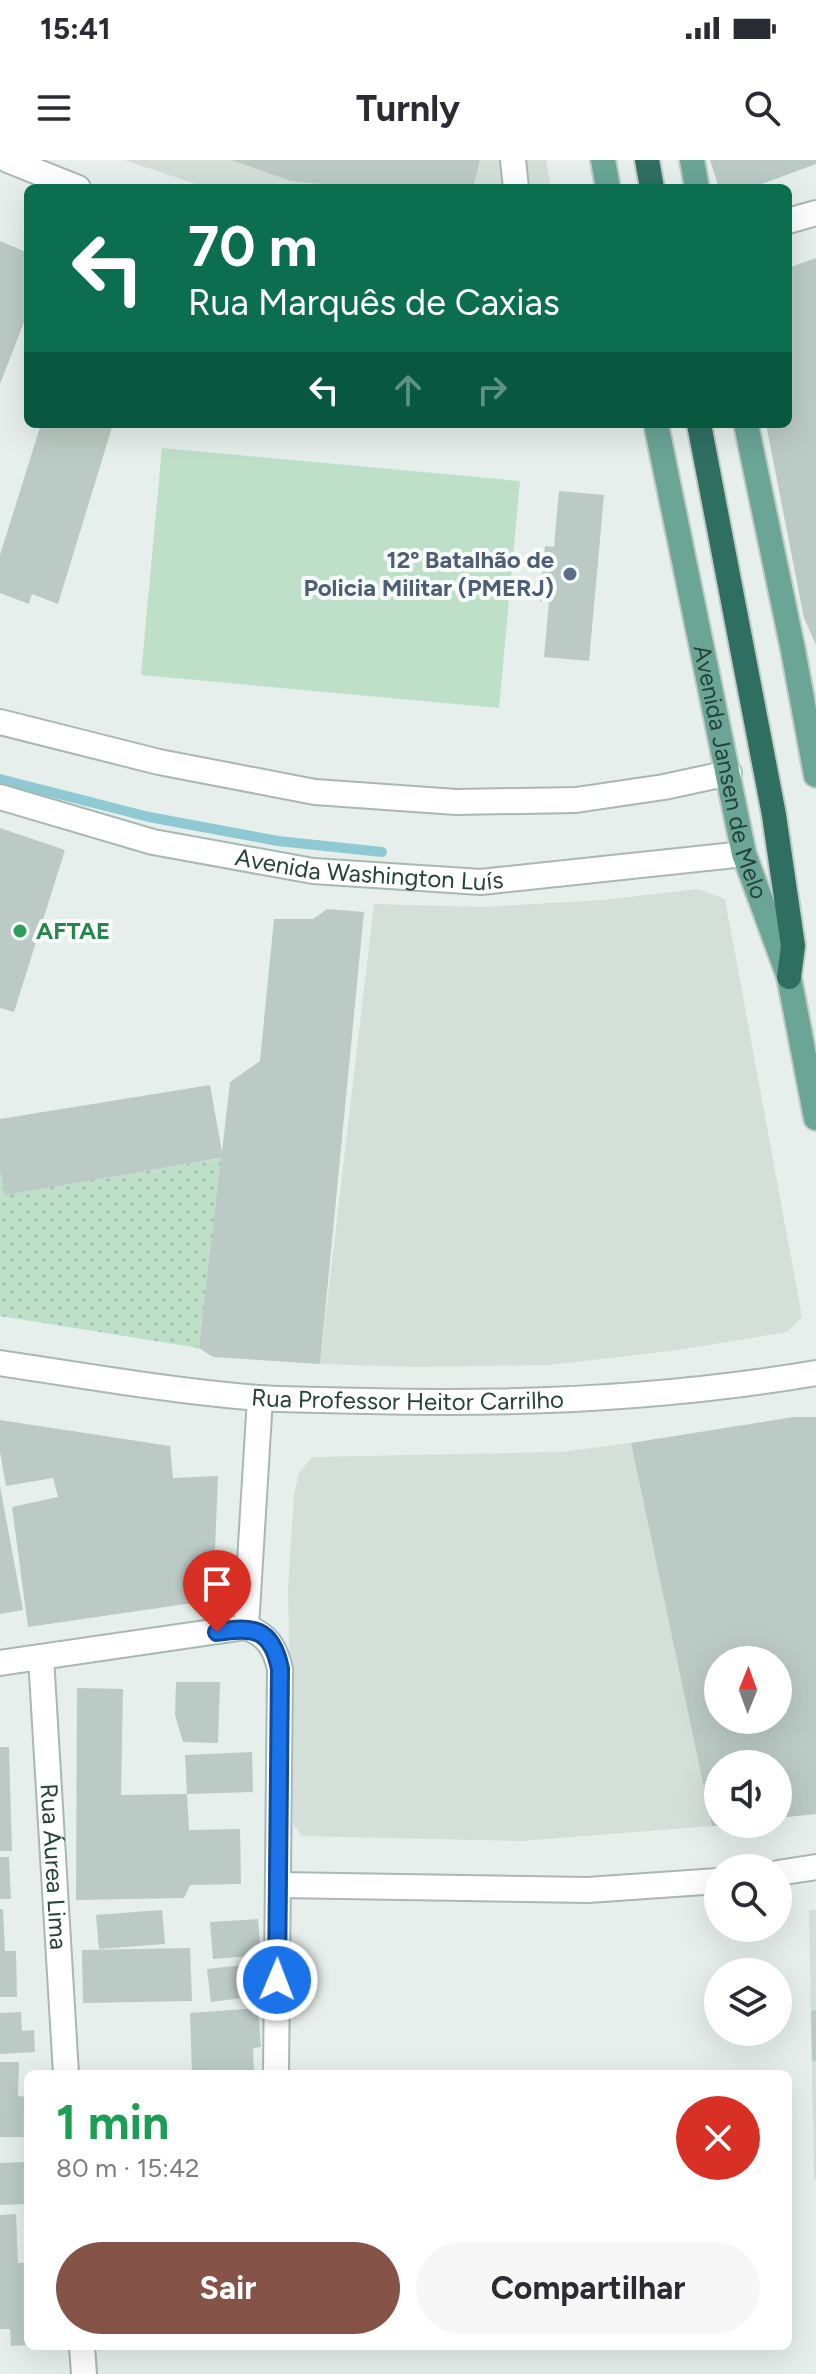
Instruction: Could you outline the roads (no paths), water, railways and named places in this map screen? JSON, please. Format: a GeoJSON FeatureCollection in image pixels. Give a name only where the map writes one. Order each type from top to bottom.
{"type":"FeatureCollection","features":[{"type":"Feature","properties":{"kind":"highway"},"geometry":{"type":"LineString","coordinates":[[647,160],[651,184]]}},
{"type":"Feature","properties":{"kind":"highway"},"geometry":{"type":"LineString","coordinates":[[700,428],[774,815],[793,946],[789,977]]}},
{"type":"Feature","properties":{"kind":"main road"},"geometry":{"type":"LineString","coordinates":[[603,160],[607,184]]}},
{"type":"Feature","properties":{"kind":"main road"},"geometry":{"type":"LineString","coordinates":[[692,160],[696,184]]}},
{"type":"Feature","properties":{"kind":"main road","name":"Avenida Jansen de Melo"},"geometry":{"type":"LineString","coordinates":[[657,428],[744,854],[789,977],[816,1118]]}},
{"type":"Feature","properties":{"kind":"main road"},"geometry":{"type":"LineString","coordinates":[[747,428],[816,775]]}},
{"type":"Feature","properties":{"kind":"street"},"geometry":{"type":"LineString","coordinates":[[8,160],[68,184]]}},
{"type":"Feature","properties":{"kind":"street"},"geometry":{"type":"LineString","coordinates":[[513,160],[516,184]]}},
{"type":"Feature","properties":{"kind":"street"},"geometry":{"type":"LineString","coordinates":[[792,220],[816,213]]}},
{"type":"Feature","properties":{"kind":"street"},"geometry":{"type":"LineString","coordinates":[[793,650],[806,676],[816,685]]}},
{"type":"Feature","properties":{"kind":"street"},"geometry":{"type":"LineString","coordinates":[[0,722],[159,762],[315,792],[425,800],[576,800],[664,787],[729,773]]}},
{"type":"Feature","properties":{"kind":"street","name":"Avenida Washington Luís"},"geometry":{"type":"LineString","coordinates":[[0,797],[153,842],[313,871],[481,882],[744,854]]}},
{"type":"Feature","properties":{"kind":"street","name":"Rua Professor Heitor Carrilho"},"geometry":{"type":"LineString","coordinates":[[0,1363],[126,1383],[260,1398],[453,1403],[649,1396],[816,1373]]}},
{"type":"Feature","properties":{"kind":"street"},"geometry":{"type":"LineString","coordinates":[[246,1627],[260,1398]]}},
{"type":"Feature","properties":{"kind":"street"},"geometry":{"type":"LineString","coordinates":[[0,1663],[246,1627],[258,1631],[269,1641],[276,1652],[280,1669],[276,2070]]}},
{"type":"Feature","properties":{"kind":"street","name":"Rua Áurea Lima"},"geometry":{"type":"LineString","coordinates":[[41,1657],[66,2070]]}},
{"type":"Feature","properties":{"kind":"street"},"geometry":{"type":"LineString","coordinates":[[792,1871],[816,1867]]}},
{"type":"Feature","properties":{"kind":"street"},"geometry":{"type":"LineString","coordinates":[[279,1885],[588,1890],[704,1882]]}},
{"type":"Feature","properties":{"kind":"street"},"geometry":{"type":"LineString","coordinates":[[82,2350],[84,2374]]}},
{"type":"Feature","properties":{"kind":"waterway"},"geometry":{"type":"LineString","coordinates":[[0,779],[149,817],[278,841],[382,852]]}},
{"type":"Feature","properties":{"kind":"place","name":"12º Batalhão de Policia Militar (PMERJ)"},"geometry":{"type":"Point","coordinates":[570,574]}},
{"type":"Feature","properties":{"kind":"place","name":"AFTAE"},"geometry":{"type":"Point","coordinates":[20,931]}}]}
